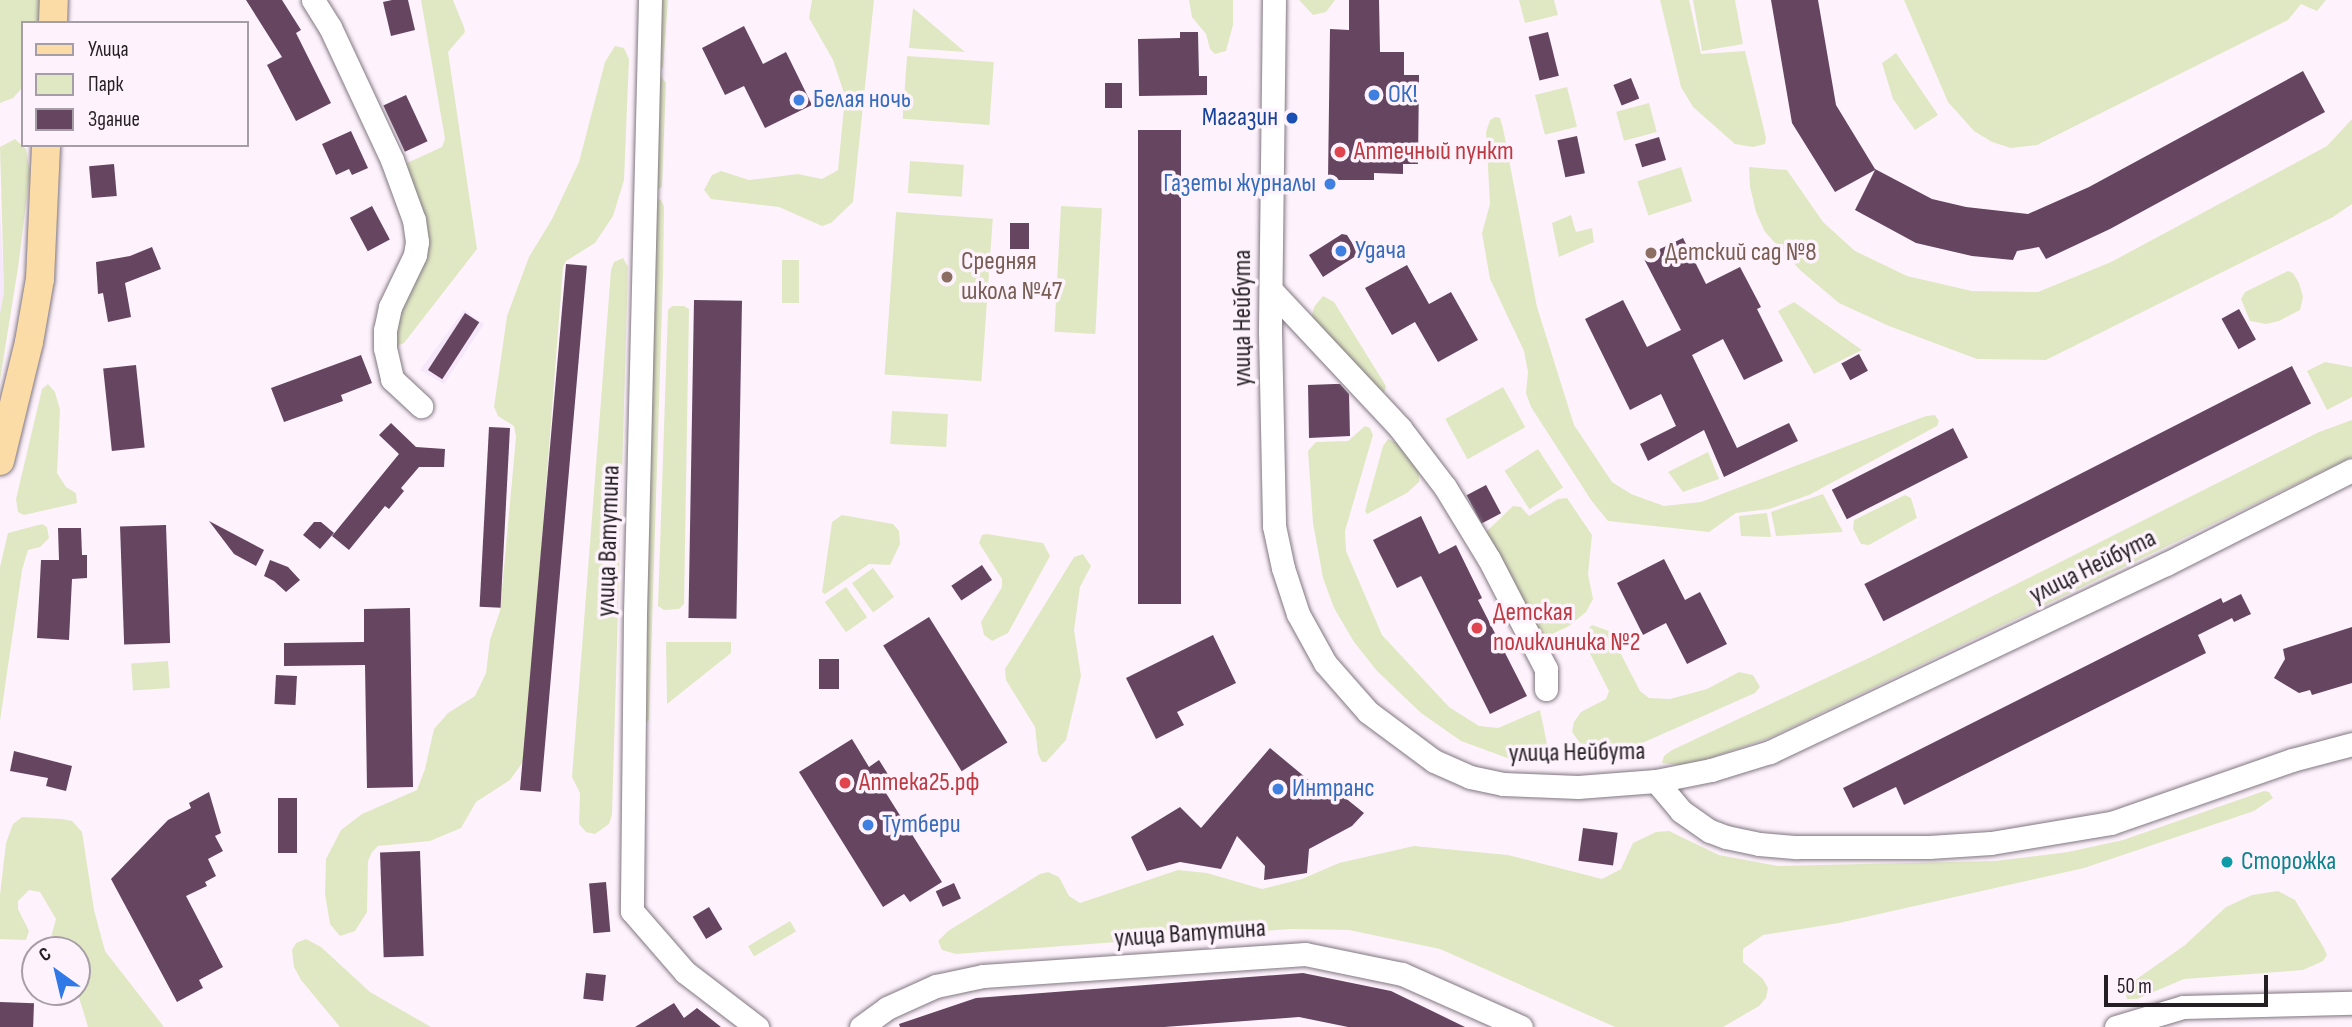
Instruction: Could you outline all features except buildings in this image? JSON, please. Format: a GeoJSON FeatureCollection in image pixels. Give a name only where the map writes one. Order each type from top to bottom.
{"type":"FeatureCollection","features":[{"type":"Feature","properties":{"kind":"main road"},"geometry":{"type":"LineString","coordinates":[[52,21],[54,0]]}},
{"type":"Feature","properties":{"kind":"main road"},"geometry":{"type":"LineString","coordinates":[[0,461],[29,342],[40,279],[46,147]]}},
{"type":"Feature","properties":{"kind":"street"},"geometry":{"type":"LineString","coordinates":[[313,0],[330,27],[393,160],[414,219],[417,242],[415,256],[390,307],[384,330],[392,379],[421,406]]}},
{"type":"Feature","properties":{"kind":"street","name":"улица Ватутина"},"geometry":{"type":"LineString","coordinates":[[650,0],[634,628],[632,911],[645,930],[685,972],[757,1027]]}},
{"type":"Feature","properties":{"kind":"street","name":"улица Нейбута"},"geometry":{"type":"LineString","coordinates":[[1274,0],[1271,290],[1274,526],[1283,568],[1298,614],[1339,681],[1368,712],[1400,739],[1434,761],[1470,777],[1503,784],[1578,787],[1656,781],[1711,770],[1770,752],[2166,564],[2352,470]]}},
{"type":"Feature","properties":{"kind":"street"},"geometry":{"type":"LineString","coordinates":[[1271,290],[1393,420],[1445,487],[1489,559],[1546,669],[1546,689]]}},
{"type":"Feature","properties":{"kind":"street"},"geometry":{"type":"LineString","coordinates":[[1656,781],[1681,811],[1710,831],[1726,837],[1759,844],[1797,847],[1929,847],[1991,843],[2111,823],[2292,760],[2352,744]]}},
{"type":"Feature","properties":{"kind":"street","name":"улица Ватутина"},"geometry":{"type":"LineString","coordinates":[[861,1027],[887,1008],[930,988],[983,976],[1305,954],[1402,974],[1521,1027]]}},
{"type":"Feature","properties":{"kind":"street"},"geometry":{"type":"LineString","coordinates":[[2116,1027],[2183,1007],[2352,1003]]}},
{"type":"Feature","properties":{"kind":"shaded area"},"geometry":{"type":"Polygon","coordinates":[[[0,204],[4,292],[0,314],[0,204]]]}},
{"type":"Feature","properties":{"kind":"shaded area"},"geometry":{"type":"Polygon","coordinates":[[[464,310],[484,324],[444,384],[420,370],[464,310]]]}},
{"type":"Feature","properties":{"kind":"green space"},"geometry":{"type":"Polygon","coordinates":[[[0,0],[41,0],[39,21],[21,21],[21,89],[13,98],[0,103],[0,0]]]}},
{"type":"Feature","properties":{"kind":"green space"},"geometry":{"type":"Polygon","coordinates":[[[421,0],[453,0],[464,27],[465,32],[448,52],[477,249],[404,343],[395,347],[391,330],[422,256],[405,164],[442,147],[445,139],[421,0]]]}},
{"type":"Feature","properties":{"kind":"green space"},"geometry":{"type":"Polygon","coordinates":[[[652,0],[668,0],[663,68],[660,68],[652,0]]]}},
{"type":"Feature","properties":{"kind":"green space"},"geometry":{"type":"Polygon","coordinates":[[[812,0],[874,0],[853,202],[831,223],[822,226],[779,207],[711,199],[704,190],[712,175],[721,171],[749,180],[798,174],[822,179],[838,170],[845,96],[833,60],[809,18],[812,0]]]}},
{"type":"Feature","properties":{"kind":"green space"},"geometry":{"type":"Polygon","coordinates":[[[1189,0],[1233,0],[1233,25],[1226,51],[1215,54],[1210,49],[1206,34],[1192,17],[1189,0]]]}},
{"type":"Feature","properties":{"kind":"green space"},"geometry":{"type":"Polygon","coordinates":[[[1299,0],[1335,0],[1326,12],[1313,15],[1299,0]]]}},
{"type":"Feature","properties":{"kind":"green space"},"geometry":{"type":"Polygon","coordinates":[[[1519,0],[1554,0],[1558,15],[1525,23],[1519,0]]]}},
{"type":"Feature","properties":{"kind":"green space"},"geometry":{"type":"Polygon","coordinates":[[[1660,0],[1689,0],[1701,54],[1745,51],[1766,138],[1765,144],[1753,147],[1735,144],[1693,107],[1681,87],[1660,0]]]}},
{"type":"Feature","properties":{"kind":"green space"},"geometry":{"type":"Polygon","coordinates":[[[1693,0],[1735,0],[1743,44],[1702,51],[1693,0]]]}},
{"type":"Feature","properties":{"kind":"green space"},"geometry":{"type":"Polygon","coordinates":[[[1904,0],[2326,0],[2317,11],[2301,4],[2288,20],[2037,145],[2011,148],[1992,142],[1974,131],[1948,102],[1904,0]]]}},
{"type":"Feature","properties":{"kind":"green space"},"geometry":{"type":"Polygon","coordinates":[[[913,8],[965,52],[909,48],[913,8]]]}},
{"type":"Feature","properties":{"kind":"green space"},"geometry":{"type":"Polygon","coordinates":[[[615,46],[624,48],[629,59],[624,180],[613,216],[595,243],[566,261],[563,267],[525,759],[510,780],[476,802],[461,828],[430,841],[378,846],[368,861],[367,912],[355,931],[340,936],[330,924],[325,894],[326,859],[341,830],[362,814],[417,790],[434,729],[448,713],[475,696],[486,673],[490,640],[500,611],[516,437],[514,426],[498,416],[494,407],[507,316],[529,257],[552,219],[579,162],[605,62],[615,46]]]}},
{"type":"Feature","properties":{"kind":"green space"},"geometry":{"type":"Polygon","coordinates":[[[1896,53],[1938,115],[1915,130],[1893,99],[1882,63],[1896,53]]]}},
{"type":"Feature","properties":{"kind":"green space"},"geometry":{"type":"Polygon","coordinates":[[[907,56],[994,62],[989,125],[903,119],[907,56]]]}},
{"type":"Feature","properties":{"kind":"green space"},"geometry":{"type":"Polygon","coordinates":[[[655,76],[661,76],[666,83],[662,187],[655,191],[655,76]]]}},
{"type":"Feature","properties":{"kind":"green space"},"geometry":{"type":"Polygon","coordinates":[[[1567,87],[1577,127],[1545,135],[1535,95],[1567,87]]]}},
{"type":"Feature","properties":{"kind":"green space"},"geometry":{"type":"Polygon","coordinates":[[[1649,103],[1657,132],[1624,141],[1616,112],[1649,103]]]}},
{"type":"Feature","properties":{"kind":"green space"},"geometry":{"type":"Polygon","coordinates":[[[1500,118],[1503,128],[1537,307],[1574,425],[1612,482],[1631,494],[1664,506],[1701,502],[1926,416],[1935,415],[1939,421],[1937,426],[1809,495],[1769,509],[1736,513],[1709,532],[1608,521],[1591,500],[1531,407],[1526,393],[1528,372],[1524,351],[1490,279],[1482,233],[1490,204],[1486,132],[1490,120],[1500,118]]]}},
{"type":"Feature","properties":{"kind":"green space"},"geometry":{"type":"Polygon","coordinates":[[[2352,119],[2352,204],[2333,217],[2046,360],[1977,359],[1889,326],[1839,303],[1801,271],[1765,232],[1756,212],[1750,187],[1749,167],[1787,170],[1823,222],[1855,251],[1907,276],[1972,291],[2038,292],[2111,262],[2327,146],[2352,119]]]}},
{"type":"Feature","properties":{"kind":"green space"},"geometry":{"type":"Polygon","coordinates":[[[15,139],[26,149],[30,172],[0,380],[0,314],[4,292],[0,147],[15,139]]]}},
{"type":"Feature","properties":{"kind":"green space"},"geometry":{"type":"Polygon","coordinates":[[[910,161],[964,165],[962,197],[908,193],[910,161]]]}},
{"type":"Feature","properties":{"kind":"green space"},"geometry":{"type":"Polygon","coordinates":[[[1681,167],[1692,201],[1648,215],[1637,181],[1681,167]]]}},
{"type":"Feature","properties":{"kind":"green space"},"geometry":{"type":"Polygon","coordinates":[[[654,198],[661,200],[664,206],[663,276],[649,720],[643,725],[654,198]]]}},
{"type":"Feature","properties":{"kind":"green space"},"geometry":{"type":"Polygon","coordinates":[[[1061,206],[1102,208],[1095,334],[1054,332],[1061,206]]]}},
{"type":"Feature","properties":{"kind":"green space"},"geometry":{"type":"Polygon","coordinates":[[[896,212],[993,219],[981,381],[885,375],[896,212]]]}},
{"type":"Feature","properties":{"kind":"green space"},"geometry":{"type":"Polygon","coordinates":[[[1571,215],[1576,232],[1592,228],[1594,242],[1559,257],[1552,223],[1571,215]]]}},
{"type":"Feature","properties":{"kind":"green space"},"geometry":{"type":"Polygon","coordinates":[[[623,258],[628,267],[612,815],[609,824],[595,834],[586,832],[579,824],[580,793],[572,777],[611,270],[614,262],[623,258]]]}},
{"type":"Feature","properties":{"kind":"green space"},"geometry":{"type":"Polygon","coordinates":[[[782,260],[799,260],[799,303],[782,303],[782,260]]]}},
{"type":"Feature","properties":{"kind":"green space"},"geometry":{"type":"Polygon","coordinates":[[[2288,271],[2293,273],[2299,283],[2303,297],[2300,310],[2279,321],[2266,324],[2250,321],[2241,299],[2245,292],[2288,271]]]}},
{"type":"Feature","properties":{"kind":"green space"},"geometry":{"type":"Polygon","coordinates":[[[1323,296],[1334,302],[1386,386],[1384,393],[1311,320],[1314,307],[1323,296]]]}},
{"type":"Feature","properties":{"kind":"green space"},"geometry":{"type":"Polygon","coordinates":[[[1794,302],[1862,350],[1814,374],[1778,311],[1794,302]]]}},
{"type":"Feature","properties":{"kind":"green space"},"geometry":{"type":"Polygon","coordinates":[[[672,306],[689,309],[684,604],[679,609],[664,610],[658,606],[668,310],[672,306]]]}},
{"type":"Feature","properties":{"kind":"green space"},"geometry":{"type":"Polygon","coordinates":[[[2325,362],[2352,367],[2352,397],[2327,410],[2307,371],[2325,362]]]}},
{"type":"Feature","properties":{"kind":"green space"},"geometry":{"type":"Polygon","coordinates":[[[48,384],[55,392],[60,410],[57,473],[66,487],[76,493],[77,503],[24,515],[18,512],[16,499],[42,389],[48,384]]]}},
{"type":"Feature","properties":{"kind":"green space"},"geometry":{"type":"Polygon","coordinates":[[[1503,387],[1525,427],[1468,459],[1445,419],[1503,387]]]}},
{"type":"Feature","properties":{"kind":"green space"},"geometry":{"type":"Polygon","coordinates":[[[892,411],[948,414],[946,447],[890,444],[892,411]]]}},
{"type":"Feature","properties":{"kind":"green space"},"geometry":{"type":"Polygon","coordinates":[[[2352,420],[2352,457],[1769,738],[1707,759],[1680,765],[1662,763],[1664,756],[1672,750],[1871,657],[2319,432],[2352,420]]]}},
{"type":"Feature","properties":{"kind":"green space"},"geometry":{"type":"Polygon","coordinates":[[[1365,426],[1370,428],[1373,435],[1345,531],[1346,551],[1382,635],[1449,707],[1479,726],[1498,728],[1540,710],[1548,749],[1543,757],[1510,759],[1461,741],[1421,713],[1377,671],[1354,642],[1334,608],[1323,578],[1313,523],[1308,451],[1316,442],[1348,441],[1365,426]]]}},
{"type":"Feature","properties":{"kind":"green space"},"geometry":{"type":"Polygon","coordinates":[[[1388,439],[1399,444],[1419,472],[1419,482],[1407,493],[1367,514],[1365,511],[1383,446],[1388,439]]]}},
{"type":"Feature","properties":{"kind":"green space"},"geometry":{"type":"Polygon","coordinates":[[[1538,449],[1563,488],[1530,509],[1504,471],[1538,449]]]}},
{"type":"Feature","properties":{"kind":"green space"},"geometry":{"type":"Polygon","coordinates":[[[1708,452],[1719,479],[1683,492],[1668,472],[1708,452]]]}},
{"type":"Feature","properties":{"kind":"green space"},"geometry":{"type":"Polygon","coordinates":[[[1823,494],[1843,532],[1776,536],[1771,512],[1823,494]]]}},
{"type":"Feature","properties":{"kind":"green space"},"geometry":{"type":"Polygon","coordinates":[[[1905,495],[1911,498],[1917,518],[1869,545],[1861,544],[1853,529],[1854,520],[1905,495]]]}},
{"type":"Feature","properties":{"kind":"green space"},"geometry":{"type":"Polygon","coordinates":[[[1567,498],[1592,535],[1588,574],[1593,599],[1586,612],[1569,626],[1546,637],[1537,634],[1484,534],[1513,506],[1521,507],[1529,516],[1558,499],[1567,498]]]}},
{"type":"Feature","properties":{"kind":"green space"},"geometry":{"type":"Polygon","coordinates":[[[1767,513],[1771,537],[1741,536],[1739,516],[1767,513]]]}},
{"type":"Feature","properties":{"kind":"green space"},"geometry":{"type":"Polygon","coordinates":[[[842,515],[893,524],[899,531],[900,544],[890,565],[869,564],[825,594],[822,592],[832,522],[842,515]]]}},
{"type":"Feature","properties":{"kind":"green space"},"geometry":{"type":"Polygon","coordinates":[[[42,524],[47,527],[49,538],[40,547],[28,550],[22,570],[0,721],[0,567],[8,533],[42,524]]]}},
{"type":"Feature","properties":{"kind":"green space"},"geometry":{"type":"Polygon","coordinates":[[[982,535],[1043,543],[1050,556],[1008,633],[992,641],[984,635],[981,622],[1002,587],[1002,579],[979,543],[982,535]]]}},
{"type":"Feature","properties":{"kind":"green space"},"geometry":{"type":"Polygon","coordinates":[[[1083,554],[1091,566],[1080,587],[1074,630],[1081,676],[1066,740],[1046,762],[1042,762],[1038,754],[1035,727],[1006,680],[1005,669],[1074,557],[1083,554]]]}},
{"type":"Feature","properties":{"kind":"green space"},"geometry":{"type":"Polygon","coordinates":[[[873,568],[894,597],[873,612],[852,583],[873,568]]]}},
{"type":"Feature","properties":{"kind":"green space"},"geometry":{"type":"Polygon","coordinates":[[[846,587],[867,617],[846,632],[825,602],[846,587]]]}},
{"type":"Feature","properties":{"kind":"green space"},"geometry":{"type":"Polygon","coordinates":[[[1592,625],[1609,631],[1640,691],[1649,698],[1670,699],[1707,689],[1739,672],[1753,675],[1760,687],[1755,693],[1631,748],[1586,751],[1572,732],[1574,722],[1581,712],[1606,699],[1609,691],[1581,636],[1592,625]]]}},
{"type":"Feature","properties":{"kind":"green space"},"geometry":{"type":"Polygon","coordinates":[[[666,642],[731,642],[731,653],[667,704],[666,642]]]}},
{"type":"Feature","properties":{"kind":"green space"},"geometry":{"type":"Polygon","coordinates":[[[168,661],[170,688],[133,691],[131,664],[168,661]]]}},
{"type":"Feature","properties":{"kind":"green space"},"geometry":{"type":"Polygon","coordinates":[[[2264,791],[2269,792],[2273,798],[2254,811],[2084,868],[1839,923],[1763,935],[1743,949],[1743,962],[1763,979],[1768,988],[1766,998],[1759,1006],[1723,1027],[1615,1027],[1440,949],[1349,930],[1291,929],[956,954],[942,950],[938,941],[948,931],[1040,874],[1048,872],[1059,877],[1069,896],[1080,903],[1178,870],[1207,873],[1262,889],[1302,879],[1339,863],[1414,846],[1508,855],[1602,879],[1621,869],[1633,843],[1656,832],[1669,831],[1719,855],[1778,866],[1995,861],[2068,852],[2123,840],[2264,791]]]}},
{"type":"Feature","properties":{"kind":"green space"},"geometry":{"type":"Polygon","coordinates":[[[22,817],[62,819],[72,821],[82,832],[94,910],[105,951],[164,1027],[88,1027],[82,1006],[91,1006],[91,936],[51,936],[56,919],[40,892],[29,890],[18,901],[18,909],[29,931],[27,936],[21,936],[21,940],[0,939],[0,895],[6,843],[13,824],[22,817]]]}},
{"type":"Feature","properties":{"kind":"green space"},"geometry":{"type":"Polygon","coordinates":[[[2278,891],[2295,900],[2324,948],[2327,955],[2323,961],[2303,970],[2184,979],[2137,999],[2127,999],[2124,988],[2185,945],[2226,907],[2252,895],[2278,891]]]}},
{"type":"Feature","properties":{"kind":"green space"},"geometry":{"type":"Polygon","coordinates":[[[790,921],[796,931],[754,957],[748,946],[790,921]]]}},
{"type":"Feature","properties":{"kind":"green space"},"geometry":{"type":"Polygon","coordinates":[[[306,939],[321,947],[370,992],[431,1027],[340,1027],[301,980],[294,967],[292,950],[296,943],[306,939]]]}},
{"type":"Feature","properties":{"kind":"place","name":"ОК!"},"geometry":{"type":"Point","coordinates":[1374,95]}},
{"type":"Feature","properties":{"kind":"place","name":"Белая ночь"},"geometry":{"type":"Point","coordinates":[799,100]}},
{"type":"Feature","properties":{"kind":"place","name":"Магазин"},"geometry":{"type":"Point","coordinates":[1292,118]}},
{"type":"Feature","properties":{"kind":"place","name":"Аптечный пункт"},"geometry":{"type":"Point","coordinates":[1340,152]}},
{"type":"Feature","properties":{"kind":"place","name":"Газеты журналы"},"geometry":{"type":"Point","coordinates":[1330,184]}},
{"type":"Feature","properties":{"kind":"place","name":"Удача"},"geometry":{"type":"Point","coordinates":[1341,251]}},
{"type":"Feature","properties":{"kind":"place","name":"Детский сад №8"},"geometry":{"type":"Point","coordinates":[1651,253]}},
{"type":"Feature","properties":{"kind":"place","name":"Средняя школа №47"},"geometry":{"type":"Point","coordinates":[947,277]}},
{"type":"Feature","properties":{"kind":"place","name":"Детская поликлиника №2"},"geometry":{"type":"Point","coordinates":[1477,628]}},
{"type":"Feature","properties":{"kind":"place","name":"Аптека25.рф"},"geometry":{"type":"Point","coordinates":[845,783]}},
{"type":"Feature","properties":{"kind":"place","name":"Интранс"},"geometry":{"type":"Point","coordinates":[1278,789]}},
{"type":"Feature","properties":{"kind":"place","name":"Тутбери"},"geometry":{"type":"Point","coordinates":[868,825]}},
{"type":"Feature","properties":{"kind":"place","name":"Сторожка"},"geometry":{"type":"Point","coordinates":[2227,862]}}]}
